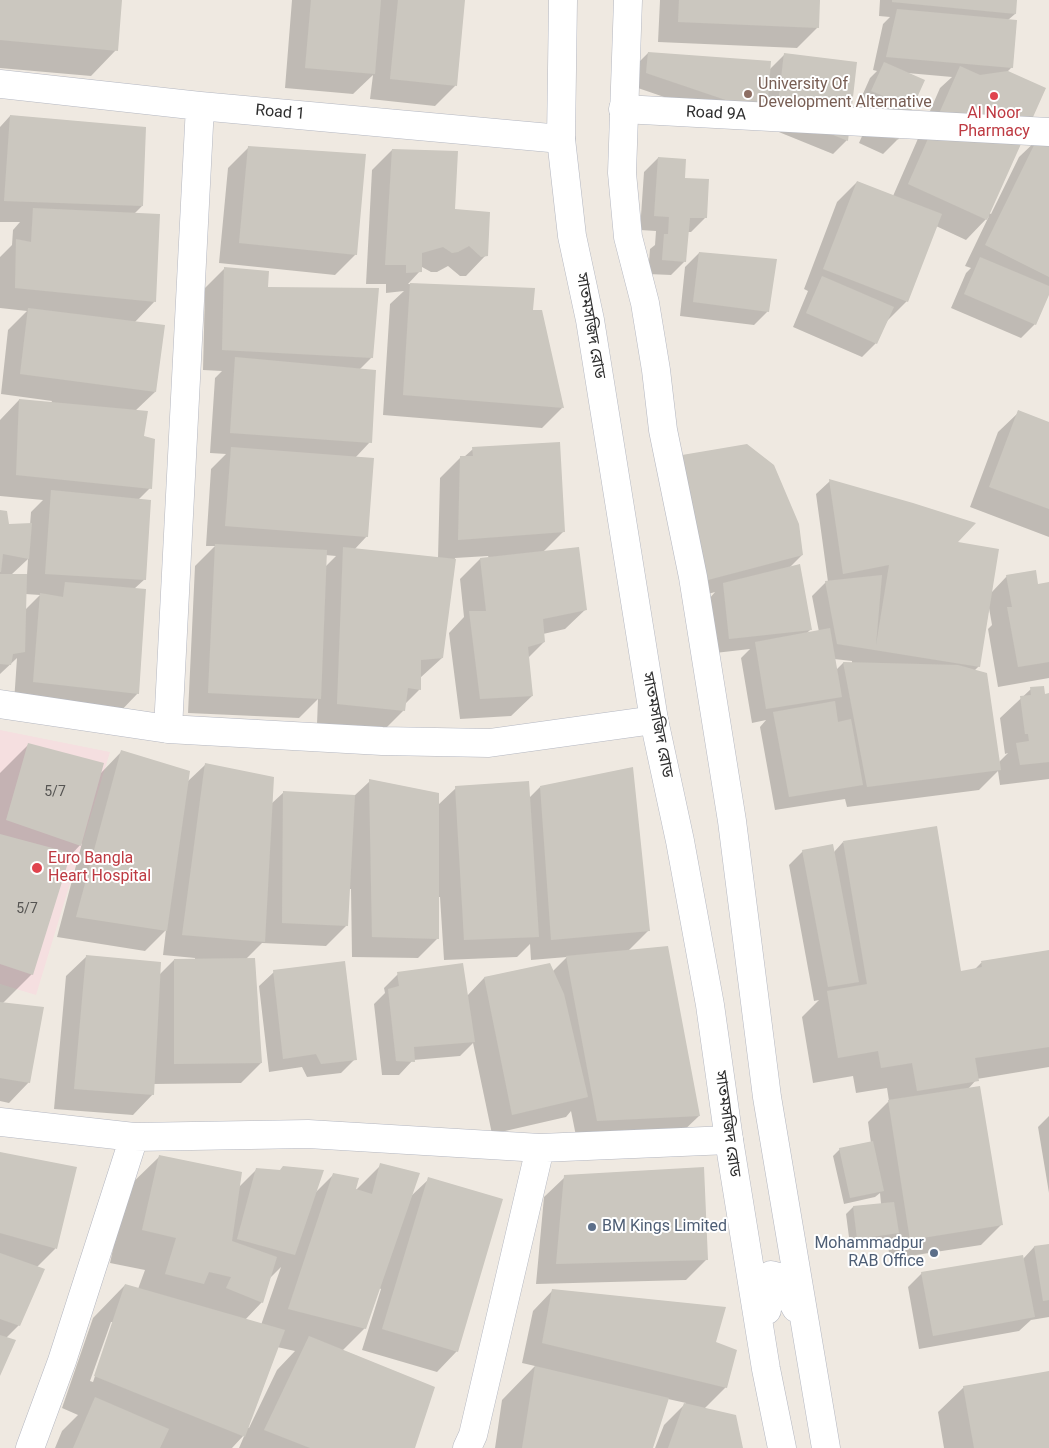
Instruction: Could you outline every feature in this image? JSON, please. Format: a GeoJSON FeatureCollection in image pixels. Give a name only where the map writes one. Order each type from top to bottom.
{"type":"FeatureCollection","features":[{"type":"Feature","properties":{"kind":"street","name":"সাতমসজিদ রোড"},"geometry":{"type":"LineString","coordinates":[[563,0],[561,140],[572,236],[590,320],[654,720],[680,841],[710,1005],[729,1140],[766,1369],[782,1448]]}},
{"type":"Feature","properties":{"kind":"street"},"geometry":{"type":"LineString","coordinates":[[628,0],[622,173],[628,237],[645,303],[663,430],[693,576],[732,820],[767,1097],[826,1448]]}},
{"type":"Feature","properties":{"kind":"street","name":"Road 1"},"geometry":{"type":"LineString","coordinates":[[0,84],[200,106],[561,140]]}},
{"type":"Feature","properties":{"kind":"street"},"geometry":{"type":"LineString","coordinates":[[168,729],[200,106]]}},
{"type":"Feature","properties":{"kind":"street","name":"Road 9A"},"geometry":{"type":"LineString","coordinates":[[623,109],[1049,132]]}},
{"type":"Feature","properties":{"kind":"street"},"geometry":{"type":"LineString","coordinates":[[0,704],[168,729],[382,742],[489,743],[654,720]]}},
{"type":"Feature","properties":{"kind":"street"},"geometry":{"type":"LineString","coordinates":[[0,1122],[134,1136],[308,1134],[540,1148],[729,1140]]}},
{"type":"Feature","properties":{"kind":"street"},"geometry":{"type":"LineString","coordinates":[[30,1448],[62,1361],[134,1136]]}},
{"type":"Feature","properties":{"kind":"street"},"geometry":{"type":"LineString","coordinates":[[467,1448],[473,1435],[540,1148]]}},
{"type":"Feature","properties":{"kind":"street"},"geometry":{"type":"LineString","coordinates":[[746,1244],[767,1261],[778,1245],[768,1202],[780,1174]]}},
{"type":"Feature","properties":{"kind":"street"},"geometry":{"type":"LineString","coordinates":[[766,1369],[774,1344],[765,1298],[765,1279],[771,1275],[779,1277],[793,1301],[806,1331]]}},
{"type":"Feature","properties":{"kind":"shaded area","name":"Euro Bangla Heart Hospital"},"geometry":{"type":"Polygon","coordinates":[[[0,730],[110,752],[36,995],[0,984],[0,730]]]}},
{"type":"Feature","properties":{"kind":"building"},"geometry":{"type":"Polygon","coordinates":[[[0,0],[122,0],[118,51],[0,40],[0,0]]]}},
{"type":"Feature","properties":{"kind":"building"},"geometry":{"type":"Polygon","coordinates":[[[311,0],[381,0],[375,74],[305,68],[311,0]]]}},
{"type":"Feature","properties":{"kind":"building"},"geometry":{"type":"Polygon","coordinates":[[[398,0],[465,0],[457,86],[390,79],[398,0]]]}},
{"type":"Feature","properties":{"kind":"building"},"geometry":{"type":"Polygon","coordinates":[[[679,0],[820,0],[819,28],[678,22],[679,0]]]}},
{"type":"Feature","properties":{"kind":"building"},"geometry":{"type":"Polygon","coordinates":[[[892,0],[1017,0],[1016,14],[892,2],[892,0]]]}},
{"type":"Feature","properties":{"kind":"building"},"geometry":{"type":"Polygon","coordinates":[[[897,9],[1017,20],[1013,68],[886,57],[897,9]]]}},
{"type":"Feature","properties":{"kind":"building"},"geometry":{"type":"Polygon","coordinates":[[[648,52],[771,61],[767,114],[646,73],[648,52]]]}},
{"type":"Feature","properties":{"kind":"building"},"geometry":{"type":"Polygon","coordinates":[[[784,53],[857,62],[848,141],[777,112],[784,53]]]}},
{"type":"Feature","properties":{"kind":"building"},"geometry":{"type":"Polygon","coordinates":[[[884,62],[925,80],[898,140],[872,129],[886,97],[871,91],[884,62]]]}},
{"type":"Feature","properties":{"kind":"building"},"geometry":{"type":"Polygon","coordinates":[[[960,66],[980,75],[1008,71],[1046,88],[987,220],[908,184],[960,66]]]}},
{"type":"Feature","properties":{"kind":"building"},"geometry":{"type":"Polygon","coordinates":[[[10,115],[146,127],[143,206],[4,201],[10,115]]]}},
{"type":"Feature","properties":{"kind":"building"},"geometry":{"type":"Polygon","coordinates":[[[1039,135],[1049,140],[1049,277],[985,245],[1039,135]]]}},
{"type":"Feature","properties":{"kind":"building"},"geometry":{"type":"Polygon","coordinates":[[[248,146],[366,154],[357,255],[239,243],[248,146]]]}},
{"type":"Feature","properties":{"kind":"building"},"geometry":{"type":"Polygon","coordinates":[[[392,149],[458,151],[455,209],[490,212],[488,256],[481,257],[469,246],[452,253],[443,247],[422,253],[422,272],[406,273],[406,265],[385,265],[392,149]]]}},
{"type":"Feature","properties":{"kind":"building"},"geometry":{"type":"Polygon","coordinates":[[[658,157],[686,159],[685,178],[709,179],[707,218],[690,218],[686,262],[662,260],[664,234],[668,234],[669,217],[654,216],[658,157]]]}},
{"type":"Feature","properties":{"kind":"building"},"geometry":{"type":"Polygon","coordinates":[[[857,181],[942,214],[908,302],[823,269],[857,181]]]}},
{"type":"Feature","properties":{"kind":"building"},"geometry":{"type":"Polygon","coordinates":[[[33,208],[160,214],[156,302],[15,288],[16,239],[31,242],[33,208]]]}},
{"type":"Feature","properties":{"kind":"building"},"geometry":{"type":"Polygon","coordinates":[[[699,252],[777,259],[769,312],[693,302],[699,252]]]}},
{"type":"Feature","properties":{"kind":"building"},"geometry":{"type":"Polygon","coordinates":[[[980,257],[1049,286],[1049,295],[1036,325],[964,294],[980,257]]]}},
{"type":"Feature","properties":{"kind":"building"},"geometry":{"type":"Polygon","coordinates":[[[224,267],[269,271],[268,287],[379,288],[373,358],[222,350],[224,267]]]}},
{"type":"Feature","properties":{"kind":"building"},"geometry":{"type":"Polygon","coordinates":[[[822,276],[894,307],[877,344],[806,313],[822,276]]]}},
{"type":"Feature","properties":{"kind":"building"},"geometry":{"type":"Polygon","coordinates":[[[410,283],[535,288],[533,310],[542,310],[564,408],[403,395],[410,283]]]}},
{"type":"Feature","properties":{"kind":"building"},"geometry":{"type":"Polygon","coordinates":[[[28,308],[165,325],[156,392],[20,374],[28,308]]]}},
{"type":"Feature","properties":{"kind":"building"},"geometry":{"type":"Polygon","coordinates":[[[235,357],[376,370],[372,443],[230,433],[235,357]]]}},
{"type":"Feature","properties":{"kind":"building"},"geometry":{"type":"Polygon","coordinates":[[[19,399],[148,411],[144,436],[155,439],[152,489],[16,475],[19,399]]]}},
{"type":"Feature","properties":{"kind":"building"},"geometry":{"type":"Polygon","coordinates":[[[1018,410],[1049,422],[1049,509],[989,487],[1018,410]]]}},
{"type":"Feature","properties":{"kind":"building"},"geometry":{"type":"Polygon","coordinates":[[[560,442],[565,532],[458,540],[460,456],[473,456],[472,447],[560,442]]]}},
{"type":"Feature","properties":{"kind":"building"},"geometry":{"type":"Polygon","coordinates":[[[747,444],[774,465],[799,524],[803,555],[704,581],[682,455],[747,444]]]}},
{"type":"Feature","properties":{"kind":"building"},"geometry":{"type":"Polygon","coordinates":[[[231,447],[374,458],[368,537],[225,526],[231,447]]]}},
{"type":"Feature","properties":{"kind":"building"},"geometry":{"type":"Polygon","coordinates":[[[829,479],[976,523],[958,542],[999,549],[980,667],[837,644],[825,581],[882,575],[876,645],[890,559],[889,565],[843,574],[829,479]]]}},
{"type":"Feature","properties":{"kind":"building"},"geometry":{"type":"Polygon","coordinates":[[[51,490],[151,500],[146,580],[45,574],[51,490]]]}},
{"type":"Feature","properties":{"kind":"building"},"geometry":{"type":"Polygon","coordinates":[[[0,510],[7,511],[9,524],[32,523],[29,559],[3,554],[1,572],[0,572],[0,510]]]}},
{"type":"Feature","properties":{"kind":"building"},"geometry":{"type":"Polygon","coordinates":[[[215,544],[327,550],[321,699],[208,693],[215,544]]]}},
{"type":"Feature","properties":{"kind":"building"},"geometry":{"type":"Polygon","coordinates":[[[343,547],[456,559],[443,658],[421,660],[421,690],[408,688],[405,711],[337,704],[343,547]]]}},
{"type":"Feature","properties":{"kind":"building"},"geometry":{"type":"Polygon","coordinates":[[[579,547],[587,610],[543,619],[545,642],[528,647],[533,696],[480,699],[469,611],[486,611],[480,558],[579,547]]]}},
{"type":"Feature","properties":{"kind":"building"},"geometry":{"type":"Polygon","coordinates":[[[800,564],[812,630],[729,639],[723,583],[800,564]]]}},
{"type":"Feature","properties":{"kind":"building"},"geometry":{"type":"Polygon","coordinates":[[[1036,570],[1038,584],[1049,582],[1049,662],[1018,667],[1007,607],[1012,607],[1006,575],[1036,570]]]}},
{"type":"Feature","properties":{"kind":"building"},"geometry":{"type":"Polygon","coordinates":[[[0,574],[27,574],[25,652],[13,654],[11,665],[0,664],[0,574]]]}},
{"type":"Feature","properties":{"kind":"building"},"geometry":{"type":"Polygon","coordinates":[[[65,582],[146,589],[139,694],[33,682],[40,593],[63,597],[65,582]]]}},
{"type":"Feature","properties":{"kind":"building"},"geometry":{"type":"Polygon","coordinates":[[[830,628],[842,697],[766,709],[755,642],[830,628]]]}},
{"type":"Feature","properties":{"kind":"building"},"geometry":{"type":"Polygon","coordinates":[[[843,662],[958,665],[987,673],[1001,770],[867,787],[843,662]]]}},
{"type":"Feature","properties":{"kind":"building"},"geometry":{"type":"Polygon","coordinates":[[[1044,686],[1045,694],[1049,693],[1049,762],[1020,765],[1016,743],[1029,741],[1028,734],[1025,734],[1020,696],[1031,695],[1030,687],[1044,686]]]}},
{"type":"Feature","properties":{"kind":"building"},"geometry":{"type":"Polygon","coordinates":[[[835,701],[838,722],[851,719],[863,785],[789,797],[773,712],[835,701]]]}},
{"type":"Feature","properties":{"kind":"building"},"geometry":{"type":"Polygon","coordinates":[[[28,743],[104,763],[81,846],[6,820],[28,743]]]}},
{"type":"Feature","properties":{"kind":"building"},"geometry":{"type":"Polygon","coordinates":[[[121,750],[190,771],[167,931],[76,917],[121,750]]]}},
{"type":"Feature","properties":{"kind":"building"},"geometry":{"type":"Polygon","coordinates":[[[205,763],[274,777],[265,942],[182,935],[205,763]]]}},
{"type":"Feature","properties":{"kind":"building"},"geometry":{"type":"Polygon","coordinates":[[[633,767],[650,931],[551,940],[540,786],[633,767]]]}},
{"type":"Feature","properties":{"kind":"building"},"geometry":{"type":"Polygon","coordinates":[[[369,779],[439,793],[439,939],[372,937],[369,779]]]}},
{"type":"Feature","properties":{"kind":"building"},"geometry":{"type":"Polygon","coordinates":[[[529,781],[539,937],[464,940],[455,786],[529,781]]]}},
{"type":"Feature","properties":{"kind":"building"},"geometry":{"type":"Polygon","coordinates":[[[283,791],[355,795],[348,926],[282,923],[283,791]]]}},
{"type":"Feature","properties":{"kind":"building"},"geometry":{"type":"Polygon","coordinates":[[[937,826],[961,971],[982,967],[981,961],[1049,950],[1049,1047],[975,1058],[979,1081],[917,1091],[912,1063],[881,1068],[878,1051],[838,1058],[827,991],[867,984],[843,841],[937,826]]]}},
{"type":"Feature","properties":{"kind":"building"},"geometry":{"type":"Polygon","coordinates":[[[0,834],[71,853],[33,975],[0,964],[0,834]]]}},
{"type":"Feature","properties":{"kind":"building"},"geometry":{"type":"Polygon","coordinates":[[[833,844],[859,982],[828,987],[802,850],[833,844]]]}},
{"type":"Feature","properties":{"kind":"building"},"geometry":{"type":"Polygon","coordinates":[[[668,946],[700,1116],[597,1121],[566,956],[668,946]]]}},
{"type":"Feature","properties":{"kind":"building"},"geometry":{"type":"Polygon","coordinates":[[[86,955],[161,962],[154,1095],[74,1089],[86,955]]]}},
{"type":"Feature","properties":{"kind":"building"},"geometry":{"type":"Polygon","coordinates":[[[255,958],[262,1063],[174,1064],[174,959],[255,958]]]}},
{"type":"Feature","properties":{"kind":"building"},"geometry":{"type":"Polygon","coordinates":[[[345,961],[357,1060],[321,1064],[316,1054],[283,1059],[273,970],[345,961]]]}},
{"type":"Feature","properties":{"kind":"building"},"geometry":{"type":"Polygon","coordinates":[[[463,963],[475,1042],[414,1047],[415,1062],[396,1061],[388,989],[399,986],[397,972],[463,963]]]}},
{"type":"Feature","properties":{"kind":"building"},"geometry":{"type":"Polygon","coordinates":[[[550,963],[564,994],[588,1097],[512,1115],[484,977],[550,963]]]}},
{"type":"Feature","properties":{"kind":"building"},"geometry":{"type":"Polygon","coordinates":[[[0,1002],[44,1007],[30,1083],[0,1078],[0,1002]]]}},
{"type":"Feature","properties":{"kind":"building"},"geometry":{"type":"Polygon","coordinates":[[[980,1086],[1003,1225],[910,1240],[888,1100],[980,1086]]]}},
{"type":"Feature","properties":{"kind":"building"},"geometry":{"type":"Polygon","coordinates":[[[873,1141],[884,1191],[850,1198],[839,1148],[873,1141]]]}},
{"type":"Feature","properties":{"kind":"building"},"geometry":{"type":"Polygon","coordinates":[[[0,1152],[77,1167],[57,1249],[0,1233],[0,1152]]]}},
{"type":"Feature","properties":{"kind":"building"},"geometry":{"type":"Polygon","coordinates":[[[159,1155],[242,1172],[232,1241],[277,1257],[263,1303],[226,1288],[231,1277],[209,1272],[204,1284],[165,1274],[176,1238],[142,1230],[159,1155]]]}},
{"type":"Feature","properties":{"kind":"building"},"geometry":{"type":"Polygon","coordinates":[[[380,1163],[420,1173],[366,1329],[288,1309],[333,1173],[359,1178],[356,1189],[372,1194],[380,1163]]]}},
{"type":"Feature","properties":{"kind":"building"},"geometry":{"type":"Polygon","coordinates":[[[283,1166],[324,1170],[295,1255],[237,1239],[256,1168],[280,1170],[283,1166]]]}},
{"type":"Feature","properties":{"kind":"building"},"geometry":{"type":"Polygon","coordinates":[[[704,1167],[708,1260],[556,1264],[564,1175],[704,1167]]]}},
{"type":"Feature","properties":{"kind":"building"},"geometry":{"type":"Polygon","coordinates":[[[428,1177],[503,1199],[458,1352],[382,1329],[428,1177]]]}},
{"type":"Feature","properties":{"kind":"building"},"geometry":{"type":"Polygon","coordinates":[[[894,1202],[899,1233],[857,1239],[853,1206],[894,1202]]]}},
{"type":"Feature","properties":{"kind":"building"},"geometry":{"type":"Polygon","coordinates":[[[1049,1244],[1049,1300],[1043,1301],[1034,1246],[1049,1244]]]}},
{"type":"Feature","properties":{"kind":"building"},"geometry":{"type":"Polygon","coordinates":[[[0,1253],[45,1269],[20,1326],[0,1319],[0,1253]]]}},
{"type":"Feature","properties":{"kind":"building"},"geometry":{"type":"Polygon","coordinates":[[[1023,1255],[1035,1317],[933,1336],[921,1272],[1023,1255]]]}},
{"type":"Feature","properties":{"kind":"building"},"geometry":{"type":"Polygon","coordinates":[[[125,1284],[285,1330],[245,1437],[94,1376],[125,1284]]]}},
{"type":"Feature","properties":{"kind":"building"},"geometry":{"type":"Polygon","coordinates":[[[552,1289],[726,1307],[716,1342],[737,1350],[727,1388],[542,1343],[552,1289]]]}},
{"type":"Feature","properties":{"kind":"building"},"geometry":{"type":"Polygon","coordinates":[[[0,1335],[16,1340],[0,1376],[0,1335]]]}},
{"type":"Feature","properties":{"kind":"building"},"geometry":{"type":"Polygon","coordinates":[[[309,1336],[435,1387],[415,1448],[310,1448],[264,1430],[309,1336]]]}},
{"type":"Feature","properties":{"kind":"building"},"geometry":{"type":"Polygon","coordinates":[[[535,1366],[669,1398],[653,1448],[522,1448],[535,1366]]]}},
{"type":"Feature","properties":{"kind":"building"},"geometry":{"type":"Polygon","coordinates":[[[1049,1371],[1049,1448],[974,1448],[963,1386],[1049,1371]]]}},
{"type":"Feature","properties":{"kind":"building"},"geometry":{"type":"Polygon","coordinates":[[[95,1397],[169,1429],[160,1448],[73,1448],[95,1397]]]}},
{"type":"Feature","properties":{"kind":"building"},"geometry":{"type":"Polygon","coordinates":[[[684,1403],[736,1415],[743,1448],[668,1448],[684,1403]]]}},
{"type":"Feature","properties":{"kind":"place","name":"University Of Development Alternative"},"geometry":{"type":"Point","coordinates":[748,94]}},
{"type":"Feature","properties":{"kind":"place","name":"Al Noor Pharmacy"},"geometry":{"type":"Point","coordinates":[994,96]}},
{"type":"Feature","properties":{"kind":"place","name":"Euro Bangla Heart Hospital"},"geometry":{"type":"Point","coordinates":[37,868]}},
{"type":"Feature","properties":{"kind":"place","name":"BM Kings Limited"},"geometry":{"type":"Point","coordinates":[592,1227]}},
{"type":"Feature","properties":{"kind":"place","name":"Mohammadpur RAB Office"},"geometry":{"type":"Point","coordinates":[934,1253]}}]}
